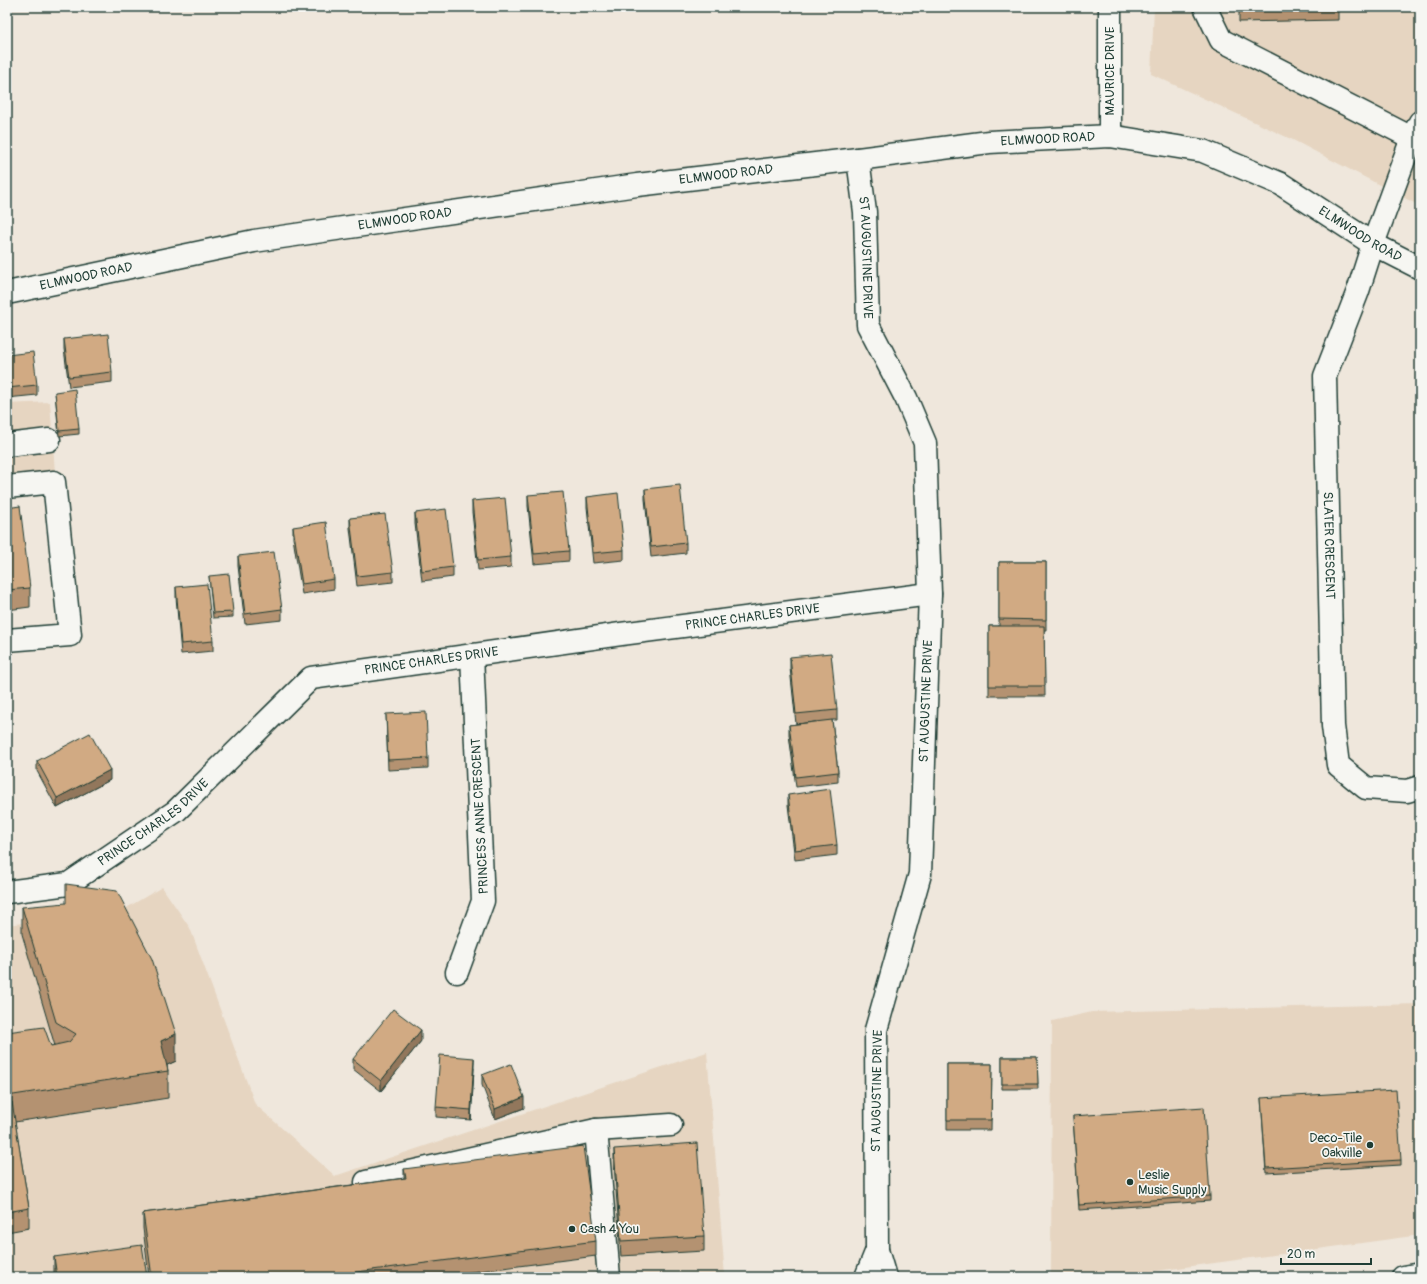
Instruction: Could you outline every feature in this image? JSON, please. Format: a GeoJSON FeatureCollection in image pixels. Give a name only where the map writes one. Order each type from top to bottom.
{"type":"FeatureCollection","features":[{"type":"Feature","properties":{"kind":"street","name":"MAURICE DRIVE"},"geometry":{"type":"LineString","coordinates":[[1110,7],[1110,136]]}},
{"type":"Feature","properties":{"kind":"street"},"geometry":{"type":"LineString","coordinates":[[1204,7],[1221,40],[1416,130]]}},
{"type":"Feature","properties":{"kind":"street","name":"SLATER CRESCENT"},"geometry":{"type":"LineString","coordinates":[[1416,130],[1373,244],[1358,291],[1325,376],[1333,726],[1338,765],[1366,788],[1407,791],[1420,787]]}},
{"type":"Feature","properties":{"kind":"street","name":"ELMWOOD ROAD"},"geometry":{"type":"LineString","coordinates":[[7,293],[254,241],[637,185],[989,142],[1110,136],[1203,151],[1281,184],[1373,244],[1420,268]]}},
{"type":"Feature","properties":{"kind":"street","name":"ST AUGUSTINE DRIVE"},"geometry":{"type":"LineString","coordinates":[[858,159],[864,212],[868,325],[906,398],[925,443],[930,594],[920,874],[876,1030],[876,1250],[885,1277]]}},
{"type":"Feature","properties":{"kind":"street"},"geometry":{"type":"LineString","coordinates":[[7,445],[49,440]]}},
{"type":"Feature","properties":{"kind":"street"},"geometry":{"type":"LineString","coordinates":[[7,487],[54,482],[70,635],[7,640]]}},
{"type":"Feature","properties":{"kind":"street","name":"PRINCE CHARLES DRIVE"},"geometry":{"type":"LineString","coordinates":[[7,892],[68,884],[176,811],[310,678],[621,634],[930,594]]}},
{"type":"Feature","properties":{"kind":"street","name":"PRINCESS ANNE CRESCENT"},"geometry":{"type":"LineString","coordinates":[[457,972],[484,901],[472,655]]}},
{"type":"Feature","properties":{"kind":"street"},"geometry":{"type":"LineString","coordinates":[[366,1182],[596,1130],[671,1125]]}},
{"type":"Feature","properties":{"kind":"street"},"geometry":{"type":"LineString","coordinates":[[596,1130],[609,1277]]}},
{"type":"Feature","properties":{"kind":"street","name":"ST AUGUSTINE DRIVE"},"geometry":{"type":"LineString","coordinates":[[866,1277],[876,1250]]}},
{"type":"Feature","properties":{"kind":"street"},"geometry":{"type":"LineString","coordinates":[[1403,1277],[1420,1274]]}},
{"type":"Feature","properties":{"kind":"shaded area"},"geometry":{"type":"Polygon","coordinates":[[[1154,7],[1420,7],[1420,206],[1293,140],[1151,74],[1154,7]]]}},
{"type":"Feature","properties":{"kind":"shaded area"},"geometry":{"type":"Polygon","coordinates":[[[50,402],[55,473],[7,480],[7,404],[50,402]]]}},
{"type":"Feature","properties":{"kind":"shaded area"},"geometry":{"type":"Polygon","coordinates":[[[162,887],[190,928],[255,1104],[335,1176],[707,1052],[725,1277],[7,1277],[7,925],[123,910],[162,887]]]}},
{"type":"Feature","properties":{"kind":"shaded area"},"geometry":{"type":"Polygon","coordinates":[[[1420,1004],[1420,1235],[1112,1277],[1051,1277],[1052,1021],[1092,1012],[1420,1004]]]}},
{"type":"Feature","properties":{"kind":"building"},"geometry":{"type":"Polygon","coordinates":[[[108,334],[112,372],[69,377],[64,339],[108,334]]]}},
{"type":"Feature","properties":{"kind":"building"},"geometry":{"type":"Polygon","coordinates":[[[33,352],[37,385],[7,388],[7,355],[33,352]]]}},
{"type":"Feature","properties":{"kind":"building"},"geometry":{"type":"Polygon","coordinates":[[[75,389],[79,429],[59,431],[55,392],[75,389]]]}},
{"type":"Feature","properties":{"kind":"building"},"geometry":{"type":"Polygon","coordinates":[[[680,485],[686,543],[651,547],[645,489],[680,485]]]}},
{"type":"Feature","properties":{"kind":"building"},"geometry":{"type":"Polygon","coordinates":[[[563,492],[569,551],[534,554],[528,495],[563,492]]]}},
{"type":"Feature","properties":{"kind":"building"},"geometry":{"type":"Polygon","coordinates":[[[618,493],[624,550],[593,553],[587,497],[618,493]]]}},
{"type":"Feature","properties":{"kind":"building"},"geometry":{"type":"Polygon","coordinates":[[[505,498],[511,557],[478,560],[472,501],[505,498]]]}},
{"type":"Feature","properties":{"kind":"building"},"geometry":{"type":"Polygon","coordinates":[[[20,506],[30,588],[7,590],[7,508],[20,506]]]}},
{"type":"Feature","properties":{"kind":"building"},"geometry":{"type":"Polygon","coordinates":[[[446,509],[453,567],[422,571],[415,513],[446,509]]]}},
{"type":"Feature","properties":{"kind":"building"},"geometry":{"type":"Polygon","coordinates":[[[385,514],[393,572],[357,576],[350,518],[385,514]]]}},
{"type":"Feature","properties":{"kind":"building"},"geometry":{"type":"Polygon","coordinates":[[[326,522],[334,579],[302,584],[293,527],[326,522]]]}},
{"type":"Feature","properties":{"kind":"building"},"geometry":{"type":"Polygon","coordinates":[[[274,552],[282,609],[245,614],[238,556],[274,552]]]}},
{"type":"Feature","properties":{"kind":"building"},"geometry":{"type":"Polygon","coordinates":[[[999,562],[1046,562],[1046,620],[999,619],[999,562]]]}},
{"type":"Feature","properties":{"kind":"building"},"geometry":{"type":"Polygon","coordinates":[[[229,574],[233,612],[213,613],[209,576],[229,574]]]}},
{"type":"Feature","properties":{"kind":"building"},"geometry":{"type":"Polygon","coordinates":[[[207,584],[213,641],[181,644],[176,587],[207,584]]]}},
{"type":"Feature","properties":{"kind":"building"},"geometry":{"type":"Polygon","coordinates":[[[989,626],[1044,626],[1045,686],[989,686],[989,626]]]}},
{"type":"Feature","properties":{"kind":"building"},"geometry":{"type":"Polygon","coordinates":[[[831,653],[837,710],[796,714],[790,657],[831,653]]]}},
{"type":"Feature","properties":{"kind":"building"},"geometry":{"type":"Polygon","coordinates":[[[426,712],[428,758],[388,760],[386,714],[426,712]]]}},
{"type":"Feature","properties":{"kind":"building"},"geometry":{"type":"Polygon","coordinates":[[[832,720],[838,772],[796,777],[789,725],[832,720]]]}},
{"type":"Feature","properties":{"kind":"building"},"geometry":{"type":"Polygon","coordinates":[[[90,733],[110,770],[57,798],[37,761],[90,733]]]}},
{"type":"Feature","properties":{"kind":"building"},"geometry":{"type":"Polygon","coordinates":[[[830,789],[837,845],[795,850],[788,795],[830,789]]]}},
{"type":"Feature","properties":{"kind":"building"},"geometry":{"type":"Polygon","coordinates":[[[66,884],[117,891],[152,959],[176,1034],[161,1041],[168,1071],[7,1096],[7,1032],[44,1027],[51,1046],[69,1042],[76,1034],[56,1022],[22,907],[66,903],[66,884]]]}},
{"type":"Feature","properties":{"kind":"building"},"geometry":{"type":"Polygon","coordinates":[[[393,1009],[421,1030],[381,1081],[353,1059],[393,1009]]]}},
{"type":"Feature","properties":{"kind":"building"},"geometry":{"type":"Polygon","coordinates":[[[440,1055],[474,1058],[471,1110],[436,1107],[440,1055]]]}},
{"type":"Feature","properties":{"kind":"building"},"geometry":{"type":"Polygon","coordinates":[[[1002,1057],[1037,1057],[1038,1084],[1002,1084],[1002,1057]]]}},
{"type":"Feature","properties":{"kind":"building"},"geometry":{"type":"Polygon","coordinates":[[[511,1064],[524,1097],[495,1109],[482,1075],[511,1064]]]}},
{"type":"Feature","properties":{"kind":"building"},"geometry":{"type":"Polygon","coordinates":[[[947,1064],[992,1064],[991,1120],[947,1120],[947,1064]]]}},
{"type":"Feature","properties":{"kind":"building"},"geometry":{"type":"Polygon","coordinates":[[[1396,1090],[1401,1160],[1266,1168],[1261,1098],[1396,1090]]]}},
{"type":"Feature","properties":{"kind":"building"},"geometry":{"type":"Polygon","coordinates":[[[12,1102],[29,1208],[7,1212],[7,1103],[12,1102]]]}},
{"type":"Feature","properties":{"kind":"building"},"geometry":{"type":"Polygon","coordinates":[[[1204,1107],[1210,1196],[1079,1205],[1073,1116],[1204,1107]]]}},
{"type":"Feature","properties":{"kind":"building"},"geometry":{"type":"Polygon","coordinates":[[[697,1143],[704,1236],[621,1241],[614,1149],[697,1143]]]}},
{"type":"Feature","properties":{"kind":"building"},"geometry":{"type":"Polygon","coordinates":[[[583,1146],[596,1241],[318,1277],[152,1277],[143,1213],[406,1178],[404,1169],[583,1146]]]}},
{"type":"Feature","properties":{"kind":"building"},"geometry":{"type":"Polygon","coordinates":[[[142,1245],[147,1277],[57,1277],[54,1257],[142,1245]]]}},
{"type":"Feature","properties":{"kind":"place","name":"Deco-Tile Oakville"},"geometry":{"type":"Point","coordinates":[1370,1145]}},
{"type":"Feature","properties":{"kind":"place","name":"Leslie Music Supply"},"geometry":{"type":"Point","coordinates":[1130,1182]}},
{"type":"Feature","properties":{"kind":"place","name":"Cash 4 You"},"geometry":{"type":"Point","coordinates":[572,1229]}}]}
